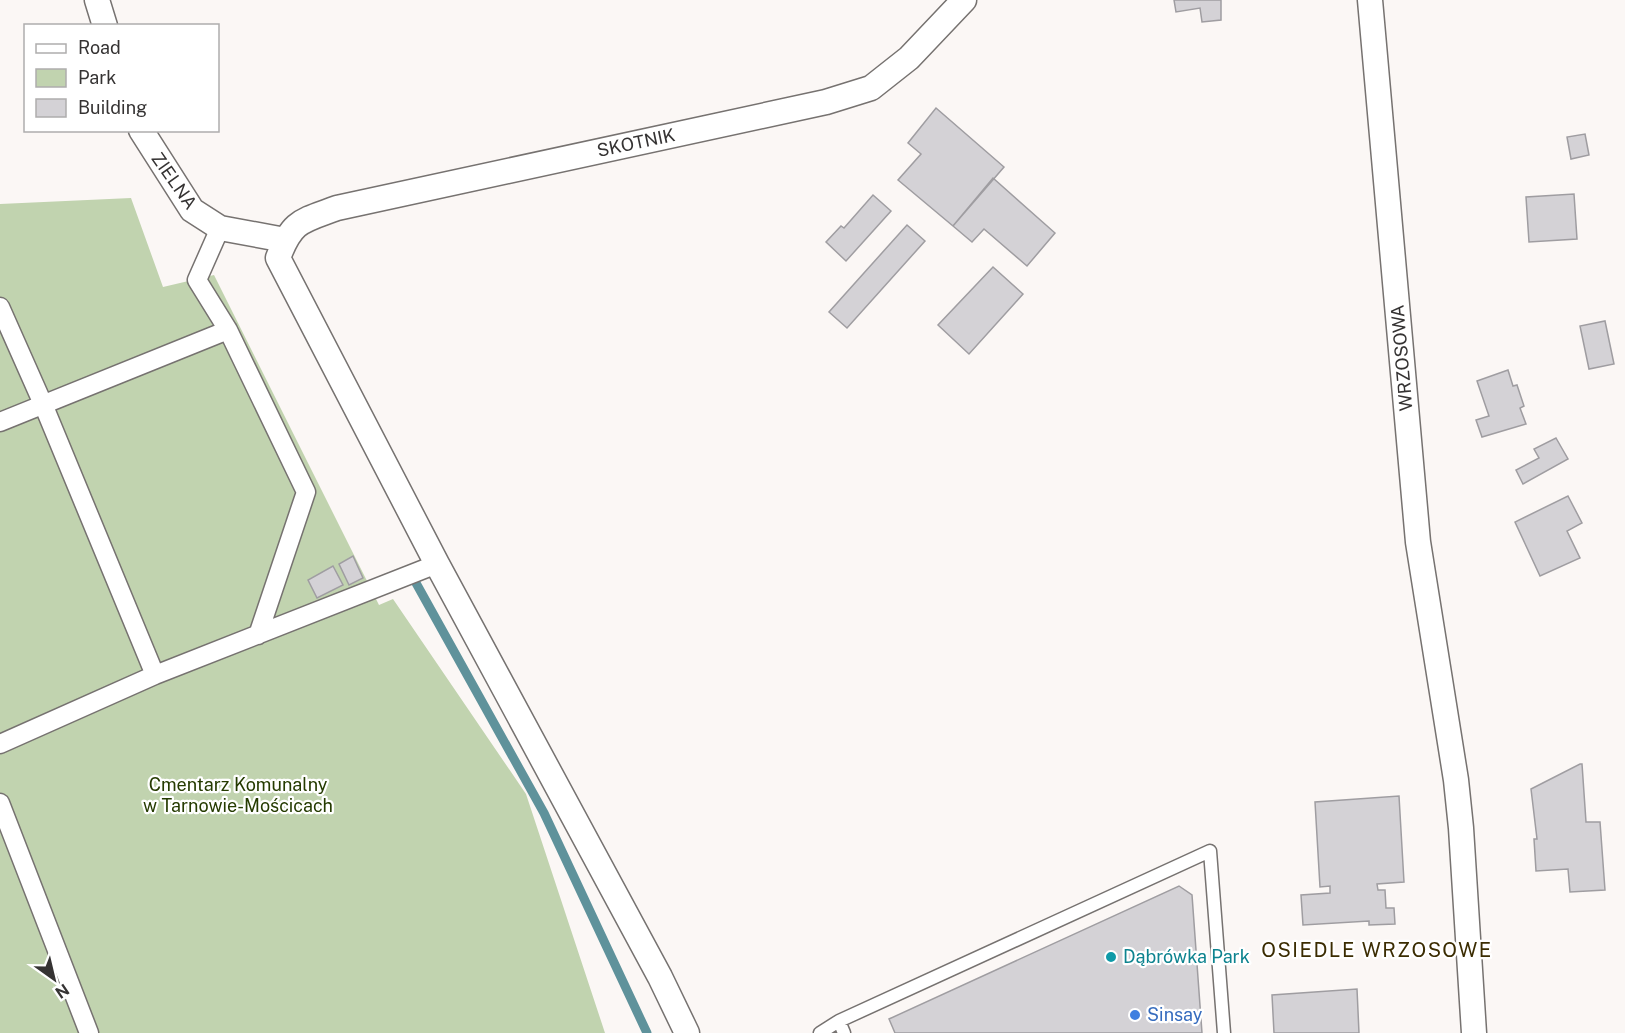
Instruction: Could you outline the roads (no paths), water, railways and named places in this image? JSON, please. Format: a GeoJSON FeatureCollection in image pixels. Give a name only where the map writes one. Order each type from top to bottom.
{"type":"FeatureCollection","features":[{"type":"Feature","properties":{"kind":"street"},"geometry":{"type":"LineString","coordinates":[[97,0],[104,24]]}},
{"type":"Feature","properties":{"kind":"street","name":"SKOTNIK"},"geometry":{"type":"LineString","coordinates":[[285,240],[300,222],[337,208],[826,102],[871,88],[909,58],[964,0]]}},
{"type":"Feature","properties":{"kind":"street","name":"WRZOSOWA"},"geometry":{"type":"LineString","coordinates":[[1370,0],[1418,542],[1446,715],[1461,828],[1474,1033]]}},
{"type":"Feature","properties":{"kind":"street","name":"ZIELNA"},"geometry":{"type":"LineString","coordinates":[[142,132],[192,210],[220,228],[285,240]]}},
{"type":"Feature","properties":{"kind":"street"},"geometry":{"type":"LineString","coordinates":[[220,228],[197,280],[228,330],[306,492],[258,635]]}},
{"type":"Feature","properties":{"kind":"street"},"geometry":{"type":"LineString","coordinates":[[285,240],[278,258],[437,564],[660,977],[687,1033]]}},
{"type":"Feature","properties":{"kind":"street"},"geometry":{"type":"LineString","coordinates":[[0,307],[156,675]]}},
{"type":"Feature","properties":{"kind":"street"},"geometry":{"type":"LineString","coordinates":[[0,422],[228,330]]}},
{"type":"Feature","properties":{"kind":"street"},"geometry":{"type":"LineString","coordinates":[[0,744],[156,675],[437,564]]}},
{"type":"Feature","properties":{"kind":"street"},"geometry":{"type":"LineString","coordinates":[[0,804],[89,1033]]}},
{"type":"Feature","properties":{"kind":"lane"},"geometry":{"type":"LineString","coordinates":[[820,1033],[839,1021],[1210,851],[1224,1033]]}},
{"type":"Feature","properties":{"kind":"lane"},"geometry":{"type":"LineString","coordinates":[[839,1021],[844,1033]]}},
{"type":"Feature","properties":{"kind":"waterway"},"geometry":{"type":"LineString","coordinates":[[411,574],[544,813],[647,1033]]}},
{"type":"Feature","properties":{"kind":"place","name":"Dąbrówka Park"},"geometry":{"type":"Point","coordinates":[1111,957]}},
{"type":"Feature","properties":{"kind":"place","name":"Sinsay"},"geometry":{"type":"Point","coordinates":[1135,1015]}},
{"type":"Feature","properties":{"kind":"district","name":"OSIEDLE WRZOSOWE"},"geometry":{"type":"Point","coordinates":[1377,950]}},
{"type":"Feature","properties":{"kind":"park label","name":"Cmentarz Komunalny w Tarnowie-Mościcach"},"geometry":{"type":"Point","coordinates":[238,795]}}]}
